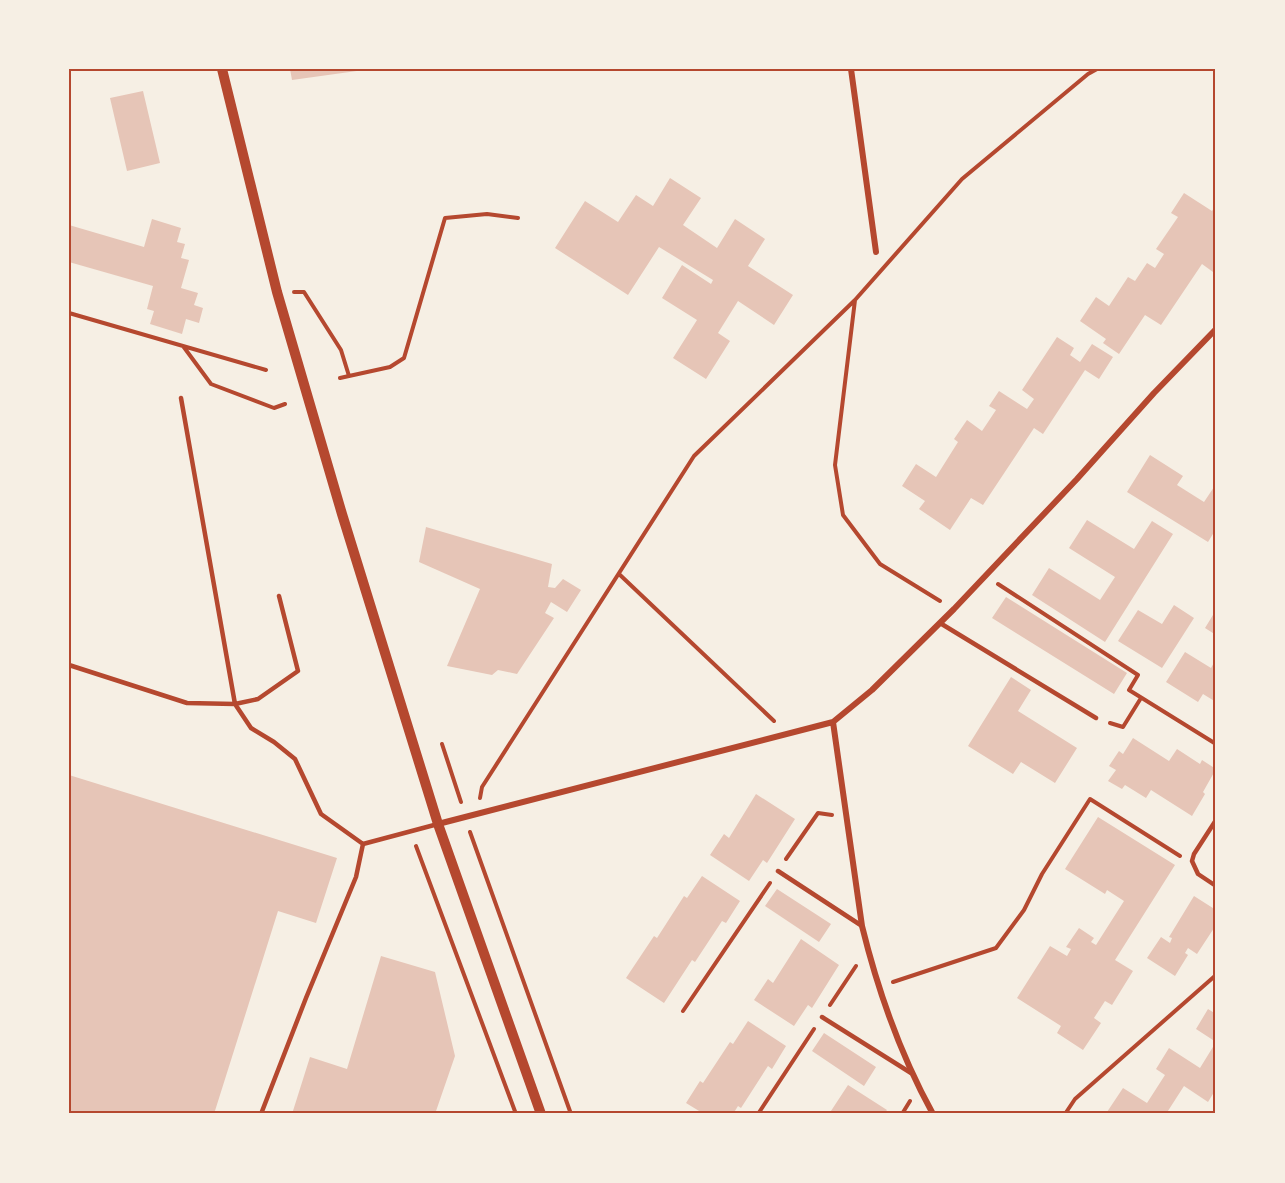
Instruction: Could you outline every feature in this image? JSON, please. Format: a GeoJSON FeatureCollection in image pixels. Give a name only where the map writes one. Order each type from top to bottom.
{"type":"FeatureCollection","features":[{"type":"Feature","properties":{"kind":"street"},"geometry":{"type":"LineString","coordinates":[[222,69],[277,292],[342,514],[438,824],[541,1114]]}},
{"type":"Feature","properties":{"kind":"street"},"geometry":{"type":"LineString","coordinates":[[851,69],[876,252]]}},
{"type":"Feature","properties":{"kind":"street"},"geometry":{"type":"LineString","coordinates":[[438,824],[833,722],[872,690],[954,609],[1077,479],[1161,384],[1216,329]]}},
{"type":"Feature","properties":{"kind":"street"},"geometry":{"type":"LineString","coordinates":[[833,722],[862,926],[880,986],[912,1073],[933,1114]]}},
{"type":"Feature","properties":{"kind":"lane"},"geometry":{"type":"LineString","coordinates":[[181,398],[235,704],[251,728],[274,742],[295,759],[321,814],[363,844]]}},
{"type":"Feature","properties":{"kind":"lane"},"geometry":{"type":"LineString","coordinates":[[69,665],[187,703],[235,704],[258,699],[298,671],[279,596]]}},
{"type":"Feature","properties":{"kind":"lane"},"geometry":{"type":"LineString","coordinates":[[940,623],[1096,718]]}},
{"type":"Feature","properties":{"kind":"lane"},"geometry":{"type":"LineString","coordinates":[[1216,820],[1194,854],[1192,861],[1198,874],[1216,886]]}},
{"type":"Feature","properties":{"kind":"lane"},"geometry":{"type":"LineString","coordinates":[[363,844],[438,824]]}},
{"type":"Feature","properties":{"kind":"lane"},"geometry":{"type":"LineString","coordinates":[[261,1114],[356,877],[363,844]]}},
{"type":"Feature","properties":{"kind":"lane"},"geometry":{"type":"LineString","coordinates":[[778,871],[862,926]]}},
{"type":"Feature","properties":{"kind":"lane"},"geometry":{"type":"LineString","coordinates":[[822,1017],[912,1073]]}},
{"type":"Feature","properties":{"kind":"path"},"geometry":{"type":"LineString","coordinates":[[477,813],[482,787],[694,456],[855,300],[962,179],[1088,74],[1097,69]]}},
{"type":"Feature","properties":{"kind":"path"},"geometry":{"type":"LineString","coordinates":[[340,378],[390,367],[404,358],[445,218],[487,214],[518,218]]}},
{"type":"Feature","properties":{"kind":"path"},"geometry":{"type":"LineString","coordinates":[[277,292],[304,292],[341,350],[349,376]]}},
{"type":"Feature","properties":{"kind":"path"},"geometry":{"type":"LineString","coordinates":[[855,300],[835,465],[843,515],[880,564],[954,609]]}},
{"type":"Feature","properties":{"kind":"path"},"geometry":{"type":"LineString","coordinates":[[69,313],[266,370]]}},
{"type":"Feature","properties":{"kind":"path"},"geometry":{"type":"LineString","coordinates":[[182,345],[211,384],[274,408],[285,404]]}},
{"type":"Feature","properties":{"kind":"path"},"geometry":{"type":"LineString","coordinates":[[619,574],[788,734]]}},
{"type":"Feature","properties":{"kind":"path"},"geometry":{"type":"LineString","coordinates":[[986,576],[1138,675],[1129,690],[1216,744]]}},
{"type":"Feature","properties":{"kind":"path"},"geometry":{"type":"LineString","coordinates":[[1096,718],[1123,727],[1142,698]]}},
{"type":"Feature","properties":{"kind":"path"},"geometry":{"type":"LineString","coordinates":[[442,744],[465,816],[571,1114]]}},
{"type":"Feature","properties":{"kind":"path"},"geometry":{"type":"LineString","coordinates":[[880,986],[996,948],[1024,910],[1042,874],[1090,799],[1178,855],[1192,861]]}},
{"type":"Feature","properties":{"kind":"path"},"geometry":{"type":"LineString","coordinates":[[683,1011],[818,813],[847,817]]}},
{"type":"Feature","properties":{"kind":"path"},"geometry":{"type":"LineString","coordinates":[[411,831],[516,1114]]}},
{"type":"Feature","properties":{"kind":"path"},"geometry":{"type":"LineString","coordinates":[[1065,1114],[1075,1099],[1216,975]]}},
{"type":"Feature","properties":{"kind":"building"},"geometry":{"type":"Polygon","coordinates":[[[290,69],[364,69],[364,70],[292,80],[290,69]]]}},
{"type":"Feature","properties":{"kind":"building"},"geometry":{"type":"Polygon","coordinates":[[[143,91],[160,163],[127,171],[110,98],[143,91]]]}},
{"type":"Feature","properties":{"kind":"building"},"geometry":{"type":"Polygon","coordinates":[[[670,178],[701,198],[683,225],[717,248],[735,219],[765,239],[748,266],[793,295],[774,325],[738,301],[718,333],[730,341],[706,379],[673,358],[697,320],[662,298],[682,265],[711,284],[713,280],[659,247],[628,295],[555,248],[585,201],[618,222],[636,195],[653,206],[670,178]]]}},
{"type":"Feature","properties":{"kind":"building"},"geometry":{"type":"Polygon","coordinates":[[[1184,193],[1212,211],[1216,205],[1216,268],[1213,272],[1202,264],[1161,325],[1145,315],[1119,354],[1103,343],[1106,339],[1080,321],[1096,297],[1109,306],[1128,277],[1135,281],[1147,263],[1155,268],[1164,254],[1156,249],[1178,217],[1171,213],[1184,193]]]}},
{"type":"Feature","properties":{"kind":"building"},"geometry":{"type":"Polygon","coordinates":[[[152,219],[181,228],[177,242],[185,244],[181,258],[189,260],[181,288],[198,293],[194,305],[203,308],[199,323],[186,319],[182,334],[150,324],[154,311],[147,309],[153,286],[69,262],[69,225],[144,247],[152,219]]]}},
{"type":"Feature","properties":{"kind":"building"},"geometry":{"type":"Polygon","coordinates":[[[1057,337],[1074,348],[1070,355],[1080,362],[1092,344],[1113,357],[1099,379],[1085,370],[1043,434],[1034,428],[983,505],[971,498],[950,530],[919,509],[925,501],[902,486],[916,464],[936,477],[958,442],[954,439],[967,420],[982,431],[996,410],[989,406],[999,391],[1027,409],[1034,399],[1022,390],[1057,337]]]}},
{"type":"Feature","properties":{"kind":"building"},"geometry":{"type":"Polygon","coordinates":[[[1150,455],[1183,476],[1177,485],[1204,502],[1216,484],[1216,529],[1208,542],[1127,492],[1150,455]]]}},
{"type":"Feature","properties":{"kind":"building"},"geometry":{"type":"Polygon","coordinates":[[[1087,520],[1134,549],[1152,521],[1173,534],[1105,642],[1032,595],[1049,568],[1100,600],[1115,577],[1069,548],[1087,520]]]}},
{"type":"Feature","properties":{"kind":"building"},"geometry":{"type":"Polygon","coordinates":[[[426,527],[552,564],[548,587],[555,588],[563,579],[581,590],[567,612],[551,602],[545,613],[554,618],[517,674],[498,670],[492,675],[447,666],[480,589],[419,562],[426,527]]]}},
{"type":"Feature","properties":{"kind":"building"},"geometry":{"type":"Polygon","coordinates":[[[1006,597],[1127,673],[1114,694],[992,618],[1006,597]]]}},
{"type":"Feature","properties":{"kind":"building"},"geometry":{"type":"Polygon","coordinates":[[[1174,605],[1194,618],[1162,668],[1118,641],[1138,610],[1162,624],[1174,605]]]}},
{"type":"Feature","properties":{"kind":"building"},"geometry":{"type":"Polygon","coordinates":[[[1216,610],[1216,635],[1205,628],[1216,610]]]}},
{"type":"Feature","properties":{"kind":"building"},"geometry":{"type":"Polygon","coordinates":[[[1185,652],[1211,668],[1216,659],[1216,702],[1203,694],[1198,702],[1166,682],[1185,652]]]}},
{"type":"Feature","properties":{"kind":"building"},"geometry":{"type":"Polygon","coordinates":[[[1011,677],[1031,690],[1018,711],[1077,748],[1055,783],[1021,762],[1013,774],[968,746],[1011,677]]]}},
{"type":"Feature","properties":{"kind":"building"},"geometry":{"type":"Polygon","coordinates":[[[1133,738],[1169,761],[1177,749],[1200,764],[1202,760],[1216,769],[1192,816],[1151,790],[1146,798],[1125,785],[1122,789],[1108,781],[1116,770],[1109,766],[1119,751],[1123,754],[1133,738]]]}},
{"type":"Feature","properties":{"kind":"building"},"geometry":{"type":"Polygon","coordinates":[[[69,775],[337,858],[316,923],[278,911],[214,1114],[69,1114],[69,775]]]}},
{"type":"Feature","properties":{"kind":"building"},"geometry":{"type":"Polygon","coordinates":[[[756,794],[795,819],[767,863],[763,860],[749,881],[710,855],[724,834],[729,838],[756,794]]]}},
{"type":"Feature","properties":{"kind":"building"},"geometry":{"type":"Polygon","coordinates":[[[1098,817],[1175,865],[1115,960],[1133,971],[1112,1005],[1105,1001],[1094,1018],[1101,1023],[1083,1050],[1057,1033],[1061,1026],[1017,998],[1050,946],[1067,956],[1071,949],[1066,947],[1079,928],[1094,938],[1091,942],[1096,945],[1124,901],[1107,890],[1105,894],[1065,869],[1098,817]]]}},
{"type":"Feature","properties":{"kind":"building"},"geometry":{"type":"Polygon","coordinates":[[[702,876],[740,901],[726,923],[722,921],[695,962],[692,960],[664,1003],[626,978],[654,936],[657,938],[684,896],[687,898],[702,876]]]}},
{"type":"Feature","properties":{"kind":"building"},"geometry":{"type":"Polygon","coordinates":[[[777,889],[831,924],[819,942],[765,906],[777,889]]]}},
{"type":"Feature","properties":{"kind":"building"},"geometry":{"type":"Polygon","coordinates":[[[1194,896],[1216,910],[1216,925],[1197,954],[1188,948],[1185,953],[1188,955],[1175,976],[1147,958],[1161,937],[1170,943],[1172,938],[1169,937],[1194,896]]]}},
{"type":"Feature","properties":{"kind":"building"},"geometry":{"type":"Polygon","coordinates":[[[801,939],[839,965],[812,1008],[808,1005],[794,1026],[754,1000],[768,979],[773,983],[801,939]]]}},
{"type":"Feature","properties":{"kind":"building"},"geometry":{"type":"Polygon","coordinates":[[[381,956],[435,972],[455,1056],[435,1114],[292,1114],[310,1057],[347,1069],[381,956]]]}},
{"type":"Feature","properties":{"kind":"building"},"geometry":{"type":"Polygon","coordinates":[[[1208,1009],[1216,1014],[1216,1042],[1196,1029],[1208,1009]]]}},
{"type":"Feature","properties":{"kind":"building"},"geometry":{"type":"Polygon","coordinates":[[[748,1021],[786,1046],[772,1069],[768,1066],[741,1108],[738,1106],[733,1114],[704,1114],[686,1103],[700,1081],[703,1083],[730,1042],[733,1044],[748,1021]]]}},
{"type":"Feature","properties":{"kind":"building"},"geometry":{"type":"Polygon","coordinates":[[[824,1033],[876,1067],[864,1086],[812,1051],[824,1033]]]}},
{"type":"Feature","properties":{"kind":"building"},"geometry":{"type":"Polygon","coordinates":[[[1216,1042],[1216,1089],[1208,1102],[1184,1086],[1166,1114],[1111,1114],[1107,1112],[1123,1088],[1147,1103],[1165,1075],[1156,1069],[1169,1048],[1200,1068],[1216,1042]]]}},
{"type":"Feature","properties":{"kind":"building"},"geometry":{"type":"Polygon","coordinates":[[[848,1085],[887,1110],[884,1114],[829,1114],[848,1085]]]}}]}
